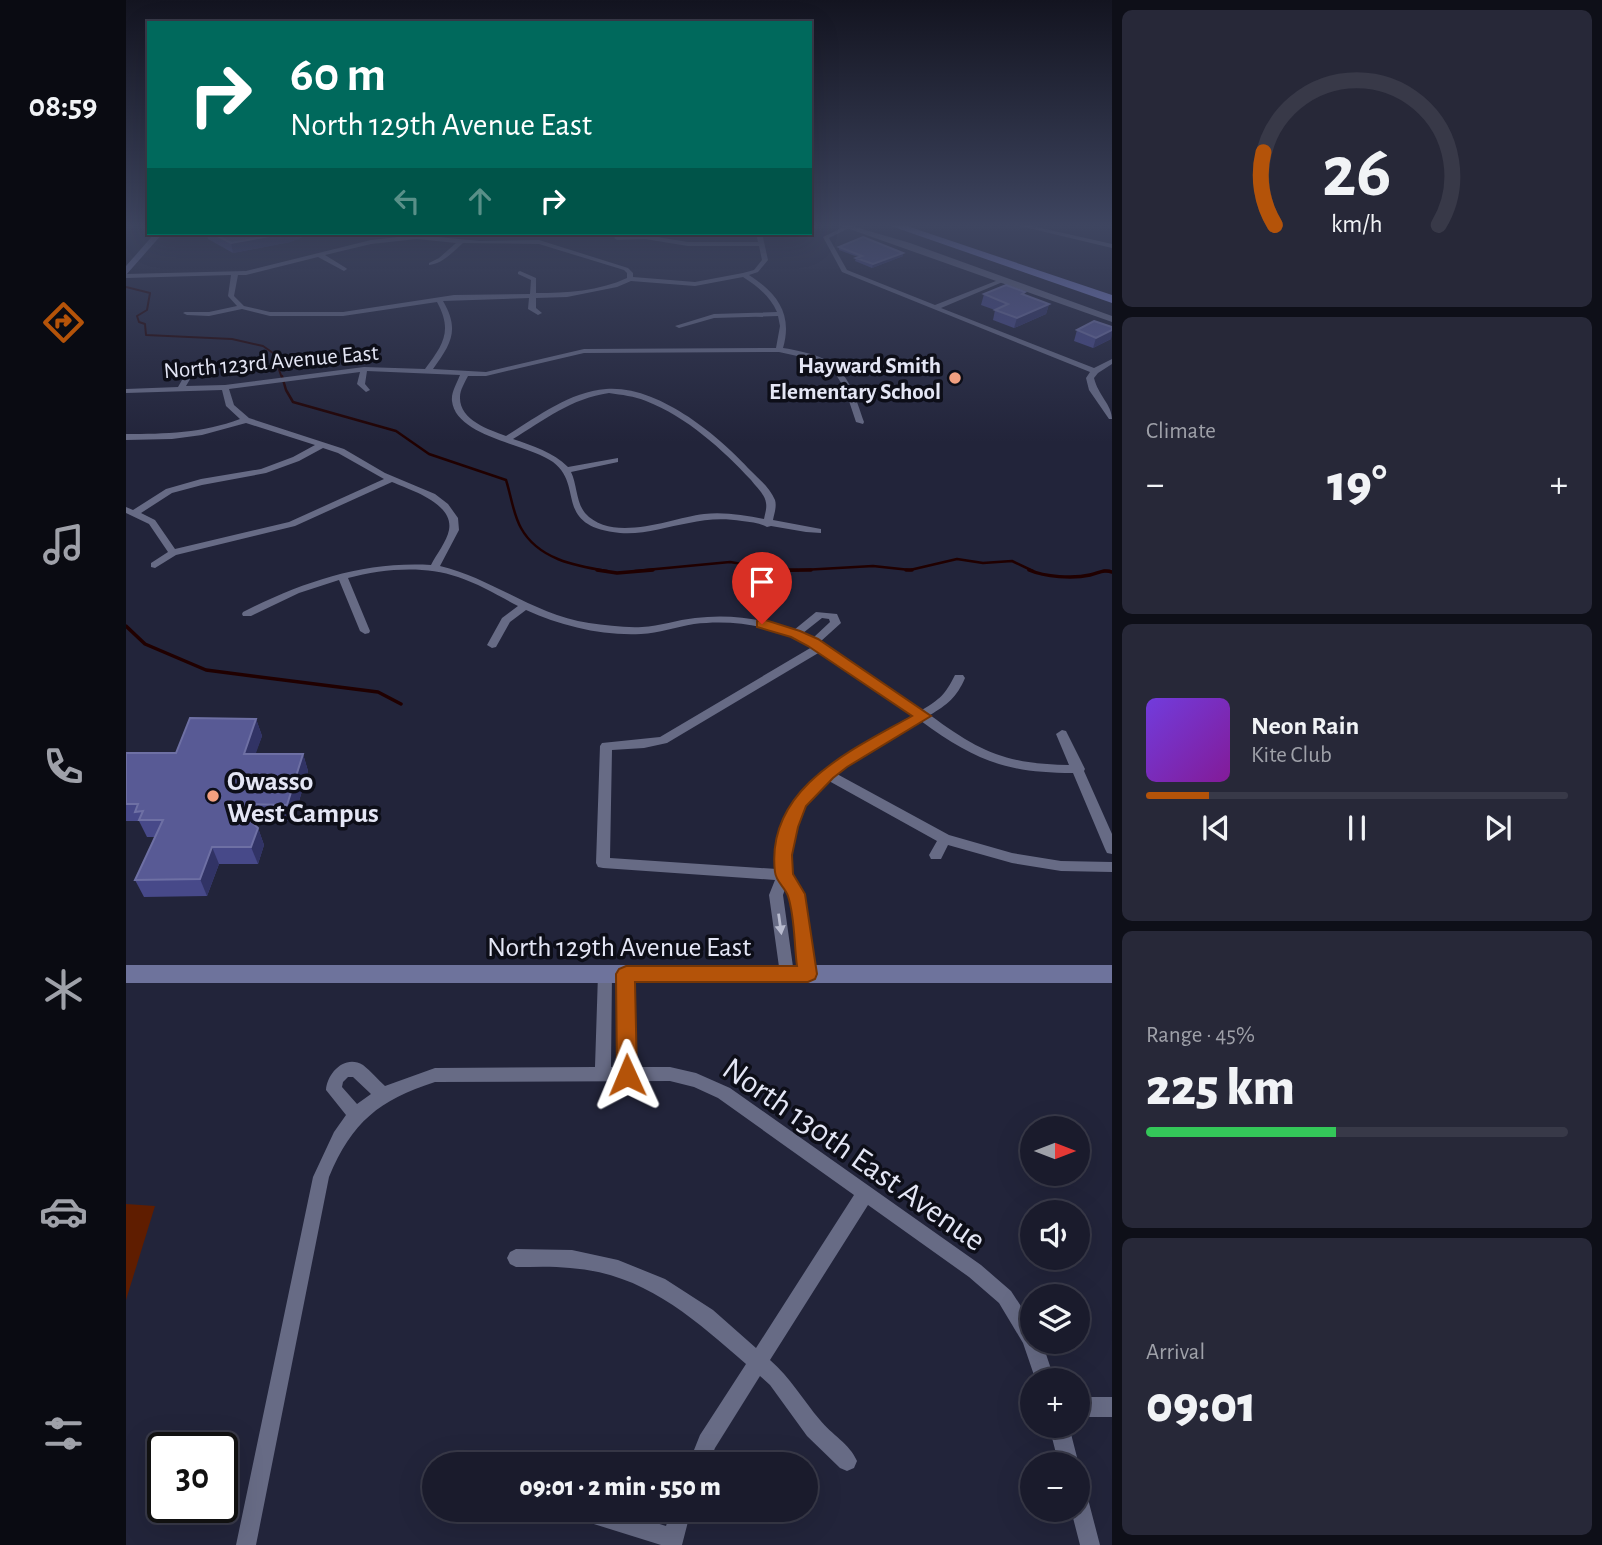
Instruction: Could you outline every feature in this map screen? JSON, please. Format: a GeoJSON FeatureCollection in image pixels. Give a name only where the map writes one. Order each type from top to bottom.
{"type":"FeatureCollection","features":[{"type":"Feature","properties":{"kind":"main road","name":"North 129th Avenue East"},"geometry":{"type":"LineString","coordinates":[[126,974],[1112,974]]}},
{"type":"Feature","properties":{"kind":"street"},"geometry":{"type":"LineString","coordinates":[[233,298],[242,307]]}},
{"type":"Feature","properties":{"kind":"street"},"geometry":{"type":"LineString","coordinates":[[383,298],[390,309]]}},
{"type":"Feature","properties":{"kind":"street"},"geometry":{"type":"LineString","coordinates":[[187,313],[209,314],[242,307],[270,314],[343,314],[390,309],[439,299],[467,298]]}},
{"type":"Feature","properties":{"kind":"street"},"geometry":{"type":"LineString","coordinates":[[533,298],[532,309],[538,313]]}},
{"type":"Feature","properties":{"kind":"street"},"geometry":{"type":"LineString","coordinates":[[772,298],[785,335],[779,350]]}},
{"type":"Feature","properties":{"kind":"street"},"geometry":{"type":"LineString","coordinates":[[909,298],[1095,371]]}},
{"type":"Feature","properties":{"kind":"street"},"geometry":{"type":"LineString","coordinates":[[935,309],[961,298]]}},
{"type":"Feature","properties":{"kind":"street"},"geometry":{"type":"LineString","coordinates":[[1054,298],[1112,319]]}},
{"type":"Feature","properties":{"kind":"street"},"geometry":{"type":"LineString","coordinates":[[427,372],[443,349],[451,329],[439,299]]}},
{"type":"Feature","properties":{"kind":"street"},"geometry":{"type":"LineString","coordinates":[[297,315],[303,303]]}},
{"type":"Feature","properties":{"kind":"street"},"geometry":{"type":"LineString","coordinates":[[679,326],[714,316],[779,314]]}},
{"type":"Feature","properties":{"kind":"street","name":"North 123rd Avenue East"},"geometry":{"type":"LineString","coordinates":[[126,391],[225,387],[364,369],[464,375],[502,372],[584,351],[779,350],[807,355],[834,366],[845,377],[860,422]]}},
{"type":"Feature","properties":{"kind":"street"},"geometry":{"type":"LineString","coordinates":[[1112,361],[1095,371],[1090,378],[1093,390],[1112,417]]}},
{"type":"Feature","properties":{"kind":"street"},"geometry":{"type":"LineString","coordinates":[[180,390],[193,368],[202,363]]}},
{"type":"Feature","properties":{"kind":"street"},"geometry":{"type":"LineString","coordinates":[[364,369],[361,384],[366,390]]}},
{"type":"Feature","properties":{"kind":"street"},"geometry":{"type":"LineString","coordinates":[[464,375],[456,397],[458,411],[476,426],[546,454],[568,470],[573,482],[574,502],[579,512],[594,523],[617,529],[644,530],[712,516],[738,517],[767,524],[818,530]]}},
{"type":"Feature","properties":{"kind":"street"},"geometry":{"type":"LineString","coordinates":[[225,387],[230,406],[246,420],[324,444],[390,480],[432,496],[450,512],[454,530],[434,568]]}},
{"type":"Feature","properties":{"kind":"street"},"geometry":{"type":"LineString","coordinates":[[507,439],[580,398],[611,391],[643,397],[683,419],[725,448],[769,497],[771,508],[767,524]]}},
{"type":"Feature","properties":{"kind":"street"},"geometry":{"type":"LineString","coordinates":[[126,437],[194,436],[246,420]]}},
{"type":"Feature","properties":{"kind":"street"},"geometry":{"type":"LineString","coordinates":[[130,512],[169,491],[201,482],[263,471],[296,459],[324,444]]}},
{"type":"Feature","properties":{"kind":"street"},"geometry":{"type":"LineString","coordinates":[[568,470],[615,460]]}},
{"type":"Feature","properties":{"kind":"street"},"geometry":{"type":"LineString","coordinates":[[155,565],[173,553],[292,524],[390,480]]}},
{"type":"Feature","properties":{"kind":"street"},"geometry":{"type":"LineString","coordinates":[[130,512],[158,527],[173,553]]}},
{"type":"Feature","properties":{"kind":"street"},"geometry":{"type":"LineString","coordinates":[[247,614],[284,595],[343,578],[391,568],[434,568],[471,578],[525,606],[565,622],[628,630],[722,620],[762,624],[796,634],[817,645],[956,741],[998,761],[1040,769],[1079,769]]}},
{"type":"Feature","properties":{"kind":"street"},"geometry":{"type":"LineString","coordinates":[[343,578],[365,631]]}},
{"type":"Feature","properties":{"kind":"street"},"geometry":{"type":"LineString","coordinates":[[492,645],[506,620],[525,606]]}},
{"type":"Feature","properties":{"kind":"street"},"geometry":{"type":"LineString","coordinates":[[784,875],[603,863],[606,746],[663,740],[817,645],[836,623],[834,615],[820,614],[796,634]]}},
{"type":"Feature","properties":{"kind":"street"},"geometry":{"type":"LineString","coordinates":[[797,974],[776,895],[784,875],[783,855],[790,827],[799,803],[827,774],[945,701],[954,691],[959,678]]}},
{"type":"Feature","properties":{"kind":"street"},"geometry":{"type":"LineString","coordinates":[[1062,734],[1112,849]]}},
{"type":"Feature","properties":{"kind":"street"},"geometry":{"type":"LineString","coordinates":[[827,774],[945,839],[1036,862],[1061,866],[1112,867]]}},
{"type":"Feature","properties":{"kind":"street"},"geometry":{"type":"LineString","coordinates":[[936,855],[945,839]]}},
{"type":"Feature","properties":{"kind":"street"},"geometry":{"type":"LineString","coordinates":[[784,875],[796,894],[797,974]]}},
{"type":"Feature","properties":{"kind":"street"},"geometry":{"type":"LineString","coordinates":[[615,974],[627,1075]]}},
{"type":"Feature","properties":{"kind":"street"},"geometry":{"type":"LineString","coordinates":[[603,1075],[615,974]]}},
{"type":"Feature","properties":{"kind":"street","name":"North 130th East Avenue"},"geometry":{"type":"LineString","coordinates":[[246,1545],[321,1177],[340,1133],[368,1104],[401,1084],[435,1075],[670,1074],[696,1080],[724,1093],[975,1272],[1005,1297],[1031,1338],[1041,1368]]}},
{"type":"Feature","properties":{"kind":"street"},"geometry":{"type":"LineString","coordinates":[[704,1452],[864,1195]]}},
{"type":"Feature","properties":{"kind":"street"},"geometry":{"type":"LineString","coordinates":[[516,1258],[572,1259],[607,1266],[665,1288],[706,1317],[777,1378],[814,1429],[847,1461]]}},
{"type":"Feature","properties":{"kind":"street"},"geometry":{"type":"LineString","coordinates":[[1090,1407],[1112,1407]]}},
{"type":"Feature","properties":{"kind":"street"},"geometry":{"type":"LineString","coordinates":[[616,1522],[672,1541],[678,1522]]}},
{"type":"Feature","properties":{"kind":"street"},"geometry":{"type":"LineString","coordinates":[[1084,1522],[1090,1545]]}},
{"type":"Feature","properties":{"kind":"shaded area"},"geometry":{"type":"Polygon","coordinates":[[[126,1204],[155,1206],[126,1300],[126,1204]]]}},
{"type":"Feature","properties":{"kind":"building"},"geometry":{"type":"Polygon","coordinates":[[[994,298],[1033,298],[1049,304],[1017,318],[995,310],[1008,304],[994,298]]]}},
{"type":"Feature","properties":{"kind":"building"},"geometry":{"type":"Polygon","coordinates":[[[1094,321],[1112,327],[1112,330],[1096,338],[1077,330],[1094,321]]]}},
{"type":"Feature","properties":{"kind":"building","name":"Owasso West Campus"},"geometry":{"type":"Polygon","coordinates":[[[190,718],[256,719],[244,754],[303,754],[287,805],[247,804],[244,815],[258,828],[251,847],[212,847],[200,879],[135,880],[163,820],[139,820],[143,811],[135,812],[138,804],[126,804],[126,753],[176,753],[190,718]]]}},
{"type":"Feature","properties":{"kind":"waterway"},"geometry":{"type":"LineString","coordinates":[[149,298],[147,310],[137,316],[139,322],[145,324],[146,335],[232,339],[263,346],[273,353],[282,378]]}},
{"type":"Feature","properties":{"kind":"waterway"},"geometry":{"type":"LineString","coordinates":[[282,376],[293,402],[396,431],[429,454],[506,480],[518,523],[528,539],[558,559],[607,571]]}},
{"type":"Feature","properties":{"kind":"waterway"},"geometry":{"type":"LineString","coordinates":[[910,570],[957,559],[983,563],[1012,561],[1033,571]]}},
{"type":"Feature","properties":{"kind":"waterway"},"geometry":{"type":"LineString","coordinates":[[635,571],[730,562],[779,570]]}},
{"type":"Feature","properties":{"kind":"waterway"},"geometry":{"type":"LineString","coordinates":[[803,570],[873,566],[910,570]]}},
{"type":"Feature","properties":{"kind":"waterway"},"geometry":{"type":"LineString","coordinates":[[597,570],[617,573],[653,570]]}},
{"type":"Feature","properties":{"kind":"waterway"},"geometry":{"type":"LineString","coordinates":[[779,570],[803,570]]}},
{"type":"Feature","properties":{"kind":"waterway"},"geometry":{"type":"LineString","coordinates":[[779,570],[803,570]]}},
{"type":"Feature","properties":{"kind":"waterway"},"geometry":{"type":"LineString","coordinates":[[803,570],[811,570]]}},
{"type":"Feature","properties":{"kind":"waterway"},"geometry":{"type":"LineString","coordinates":[[1029,570],[1067,577],[1104,571]]}},
{"type":"Feature","properties":{"kind":"waterway"},"geometry":{"type":"LineString","coordinates":[[1104,571],[1110,571]]}},
{"type":"Feature","properties":{"kind":"waterway"},"geometry":{"type":"LineString","coordinates":[[1104,571],[1112,572]]}},
{"type":"Feature","properties":{"kind":"waterway"},"geometry":{"type":"LineString","coordinates":[[126,626],[145,644],[206,670],[378,692],[401,704]]}},
{"type":"Feature","properties":{"kind":"place","name":"Hayward Smith Elementary School"},"geometry":{"type":"Point","coordinates":[955,378]}},
{"type":"Feature","properties":{"kind":"place","name":"Owasso West Campus"},"geometry":{"type":"Point","coordinates":[213,796]}},
{"type":"Feature","properties":{"kind":"route"},"geometry":{"type":"LineString","coordinates":[[627,1075],[626,974],[808,974],[796,894],[784,875],[783,855],[799,803],[841,763],[923,716],[813,642],[762,624]]}}]}
